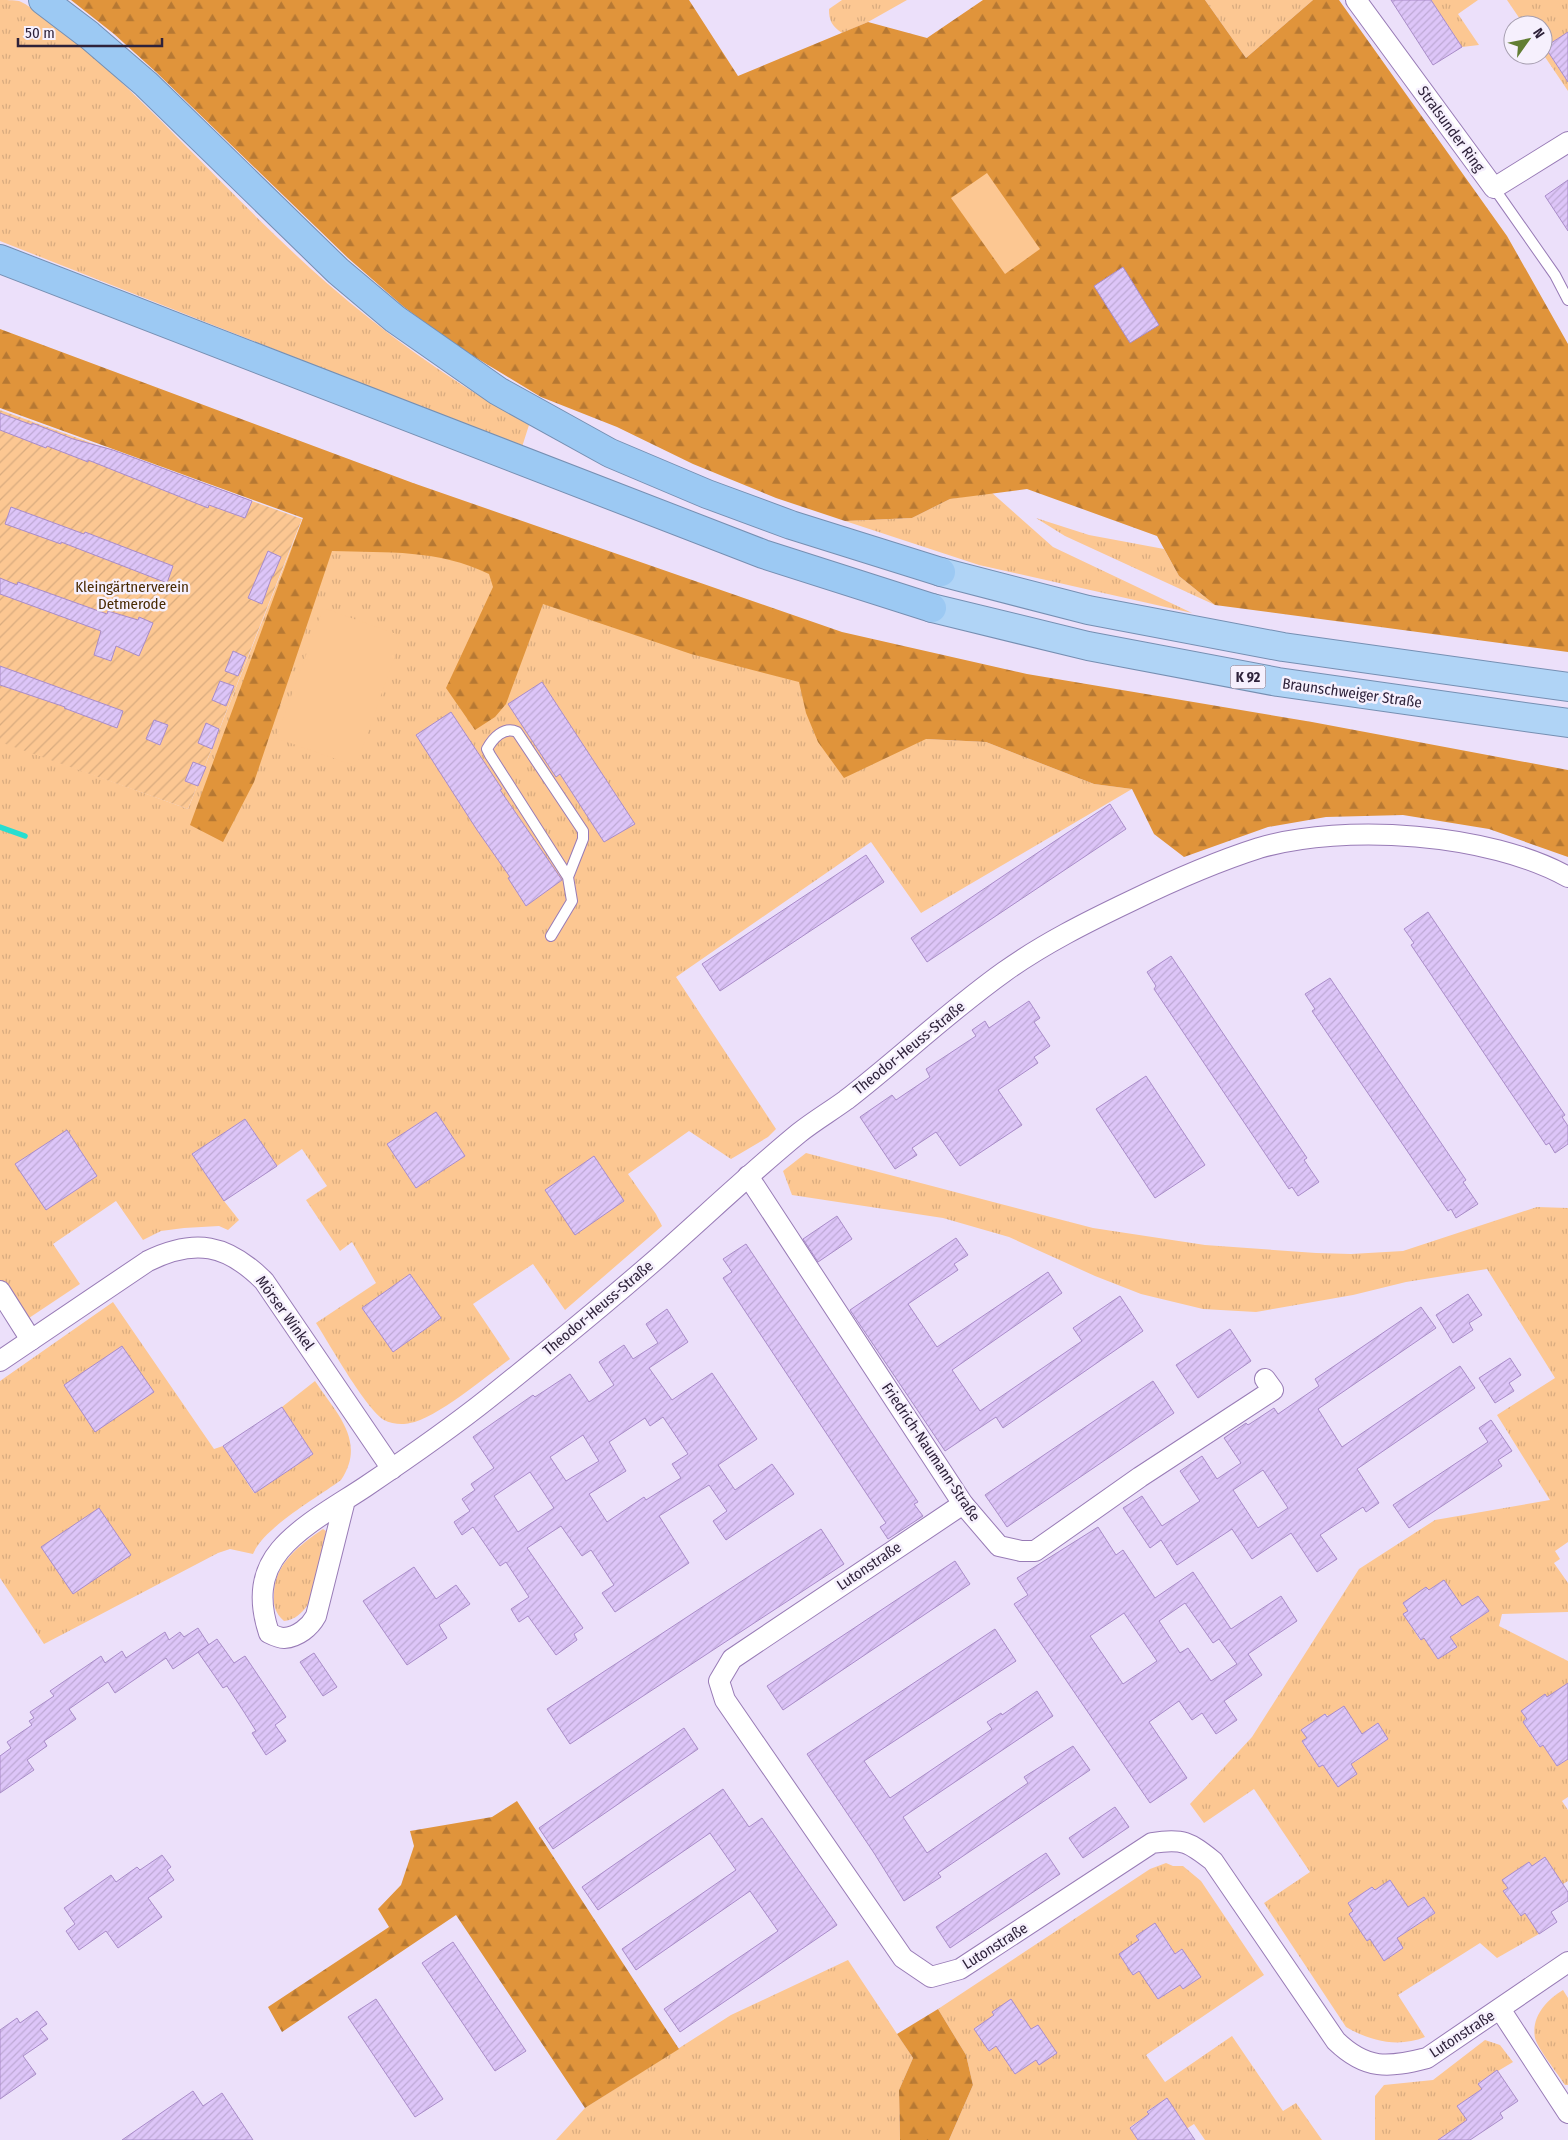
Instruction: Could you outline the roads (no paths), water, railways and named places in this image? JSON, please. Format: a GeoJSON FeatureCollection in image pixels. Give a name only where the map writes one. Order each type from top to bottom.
{"type":"FeatureCollection","features":[{"type":"Feature","properties":{"kind":"highway","name":"K 92"},"geometry":{"type":"LineString","coordinates":[[43,0],[89,35],[146,84],[338,271],[395,319],[498,391],[610,452],[707,494],[791,525],[941,572],[1088,610],[1283,647],[1568,687]]}},
{"type":"Feature","properties":{"kind":"highway","name":"Braunschweiger Straße"},"geometry":{"type":"LineString","coordinates":[[0,259],[763,554],[932,608],[1088,646],[1278,682],[1568,723]]}},
{"type":"Feature","properties":{"kind":"street","name":"Stralsunder Ring"},"geometry":{"type":"LineString","coordinates":[[1356,0],[1494,188],[1568,142]]}},
{"type":"Feature","properties":{"kind":"street","name":"Theodor-Heuss-Straße"},"geometry":{"type":"LineString","coordinates":[[345,1500],[316,1616],[309,1627],[284,1638],[269,1633],[264,1618],[261,1592],[267,1568],[281,1549],[297,1534],[345,1500],[392,1469],[486,1401],[651,1263],[748,1176],[803,1130],[846,1100],[1006,970],[1074,928],[1171,882],[1261,848],[1323,837],[1403,835],[1484,846],[1554,869],[1568,877]]}},
{"type":"Feature","properties":{"kind":"street","name":"Friedrich-Naumann-Straße"},"geometry":{"type":"LineString","coordinates":[[748,1176],[963,1504],[999,1546],[1021,1552],[1035,1551],[1140,1477],[1273,1390],[1265,1379]]}},
{"type":"Feature","properties":{"kind":"street","name":"Mörser Winkel"},"geometry":{"type":"LineString","coordinates":[[0,1361],[132,1271],[159,1256],[170,1251],[203,1246],[218,1250],[249,1266],[264,1281],[392,1469]]}},
{"type":"Feature","properties":{"kind":"street"},"geometry":{"type":"LineString","coordinates":[[0,1291],[31,1340]]}},
{"type":"Feature","properties":{"kind":"street","name":"Lutonstraße"},"geometry":{"type":"LineString","coordinates":[[963,1504],[732,1658],[719,1681],[725,1700],[903,1958],[931,1977],[960,1969],[1152,1843],[1179,1840],[1195,1847],[1213,1860],[1336,2041],[1350,2055],[1373,2064],[1402,2064],[1427,2058],[1568,1962]]}},
{"type":"Feature","properties":{"kind":"street"},"geometry":{"type":"LineString","coordinates":[[1500,2009],[1568,2113]]}},
{"type":"Feature","properties":{"kind":"lane"},"geometry":{"type":"LineString","coordinates":[[1494,188],[1555,275],[1568,300]]}},
{"type":"Feature","properties":{"kind":"lane"},"geometry":{"type":"LineString","coordinates":[[551,936],[572,901],[568,877],[488,749],[491,742],[503,731],[512,729],[517,732],[583,831],[583,839],[568,877]]}},
{"type":"Feature","properties":{"kind":"waterway"},"geometry":{"type":"LineString","coordinates":[[0,827],[25,836]]}},
{"type":"Feature","properties":{"kind":"park label","name":"Kleingärtnerverein Detmerode"},"geometry":{"type":"Point","coordinates":[132,596]}}]}
